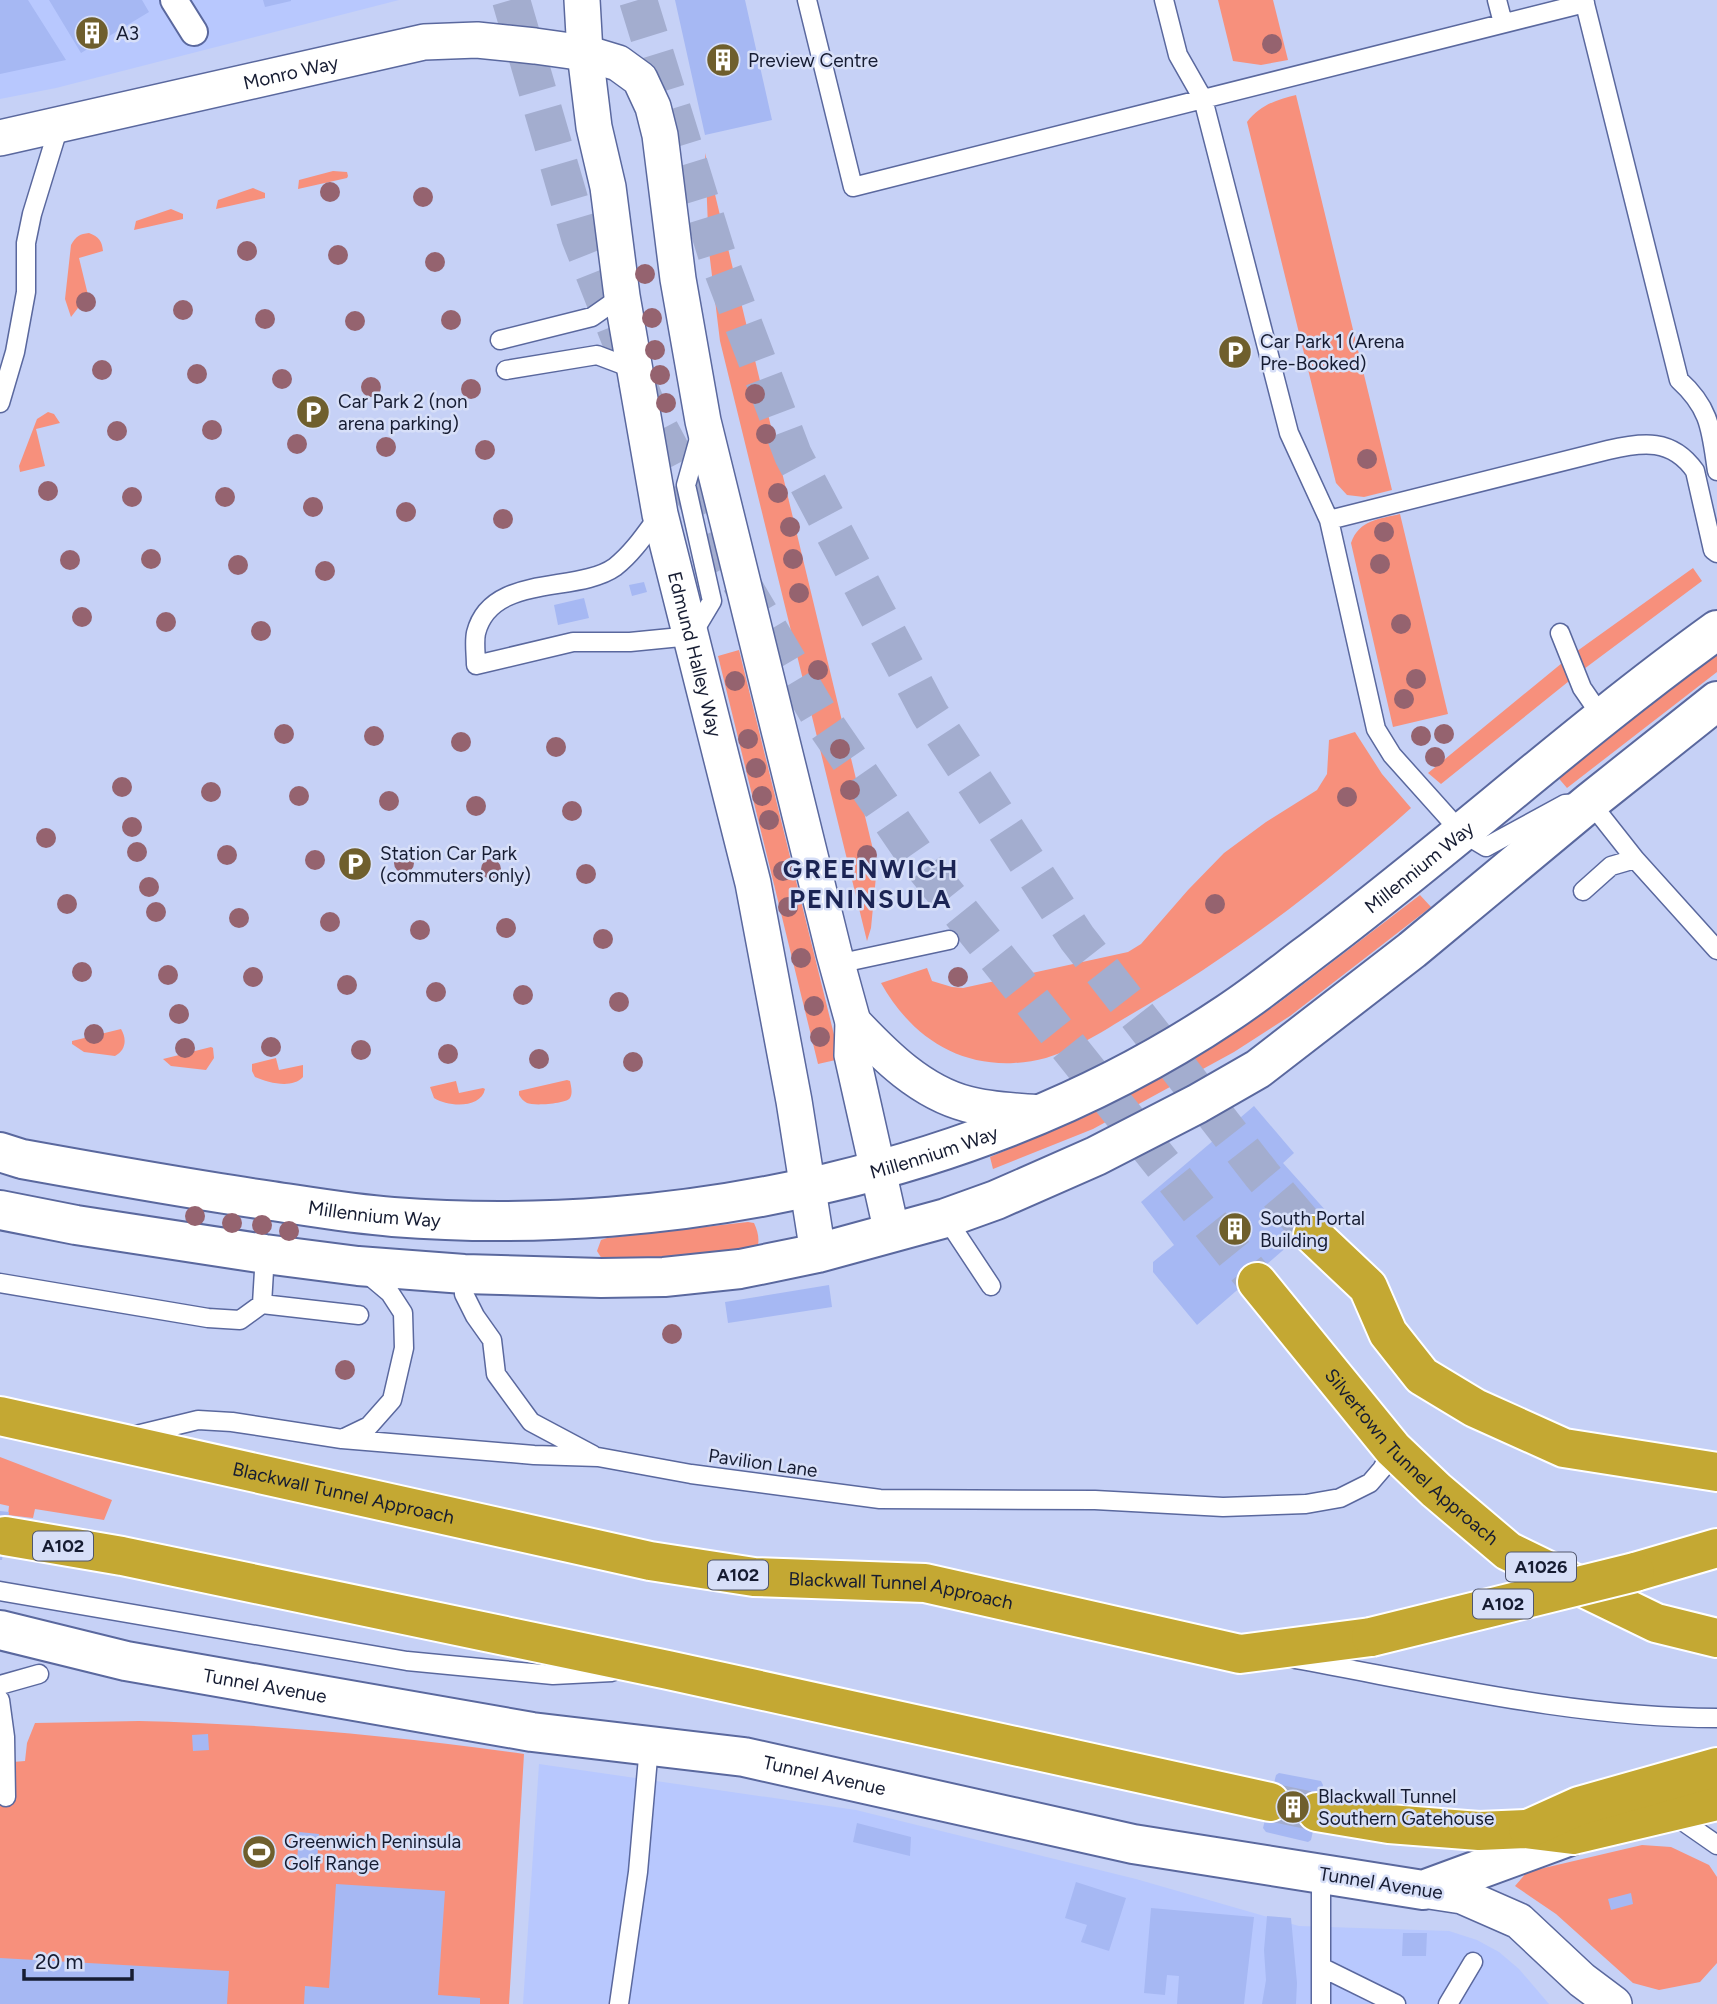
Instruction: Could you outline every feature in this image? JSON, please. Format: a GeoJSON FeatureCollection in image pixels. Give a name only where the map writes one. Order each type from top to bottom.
{"type":"FeatureCollection","features":[{"type":"Feature","properties":{"kind":"highway"},"geometry":{"type":"LineString","coordinates":[[1313,1235],[1368,1287],[1388,1333],[1422,1376],[1475,1408],[1564,1448],[1717,1472]]}},
{"type":"Feature","properties":{"kind":"highway","name":"Silvertown Tunnel Approach"},"geometry":{"type":"LineString","coordinates":[[1257,1282],[1393,1449],[1436,1490],[1508,1551],[1656,1623],[1717,1637]]}},
{"type":"Feature","properties":{"kind":"highway","name":"Blackwall Tunnel Approach"},"geometry":{"type":"LineString","coordinates":[[0,1416],[650,1561],[754,1577],[925,1583],[1240,1654],[1371,1637],[1635,1572],[1717,1548]]}},
{"type":"Feature","properties":{"kind":"highway","name":"A102"},"geometry":{"type":"LineString","coordinates":[[5,1536],[122,1556],[668,1670],[1270,1802]]}},
{"type":"Feature","properties":{"kind":"highway"},"geometry":{"type":"LineString","coordinates":[[1526,1829],[1579,1806],[1717,1768]]}},
{"type":"Feature","properties":{"kind":"highway"},"geometry":{"type":"LineString","coordinates":[[1317,1812],[1389,1824],[1479,1830],[1526,1829],[1573,1835],[1717,1801]]}},
{"type":"Feature","properties":{"kind":"street"},"geometry":{"type":"LineString","coordinates":[[174,0],[194,32]]}},
{"type":"Feature","properties":{"kind":"street","name":"Edmund Halley Way"},"geometry":{"type":"LineString","coordinates":[[582,0],[594,127],[608,187],[622,296],[660,514],[753,883],[794,1101],[818,1253]]}},
{"type":"Feature","properties":{"kind":"street","name":"Monro Way"},"geometry":{"type":"LineString","coordinates":[[0,138],[424,42],[477,40],[585,53]]}},
{"type":"Feature","properties":{"kind":"street"},"geometry":{"type":"LineString","coordinates":[[585,53],[618,63],[640,79],[653,107],[660,135],[678,279],[704,421],[853,1022],[852,1055],[892,1233]]}},
{"type":"Feature","properties":{"kind":"street","name":"Millennium Way"},"geometry":{"type":"LineString","coordinates":[[0,1152],[169,1186],[282,1203],[391,1217],[484,1222],[556,1222],[700,1208],[879,1171],[914,1161],[1044,1113],[1138,1068],[1229,1013],[1371,907],[1602,717],[1717,630]]}},
{"type":"Feature","properties":{"kind":"street"},"geometry":{"type":"LineString","coordinates":[[0,1210],[76,1225],[358,1266],[464,1274],[601,1278],[664,1277],[740,1269],[818,1253],[946,1218],[996,1200],[1096,1156],[1258,1069],[1412,950],[1717,701]]}},
{"type":"Feature","properties":{"kind":"street"},"geometry":{"type":"LineString","coordinates":[[853,1022],[883,1054],[912,1077],[943,1096],[999,1110],[1044,1113]]}},
{"type":"Feature","properties":{"kind":"street","name":"Tunnel Avenue"},"geometry":{"type":"LineString","coordinates":[[0,1630],[126,1661],[532,1732],[744,1757],[1133,1844],[1462,1896],[1519,1921],[1582,1980],[1614,2004]]}},
{"type":"Feature","properties":{"kind":"street"},"geometry":{"type":"LineString","coordinates":[[1423,1890],[1573,1835]]}},
{"type":"Feature","properties":{"kind":"lane"},"geometry":{"type":"LineString","coordinates":[[807,0],[853,187],[1585,1],[1679,380],[1695,395],[1707,414],[1717,471]]}},
{"type":"Feature","properties":{"kind":"lane"},"geometry":{"type":"LineString","coordinates":[[1164,0],[1178,55],[1203,99],[1289,433],[1329,520],[1376,729],[1392,755],[1461,832],[1486,847],[1565,804],[1590,802],[1635,859],[1714,941]]}},
{"type":"Feature","properties":{"kind":"lane"},"geometry":{"type":"LineString","coordinates":[[1497,0],[1503,23]]}},
{"type":"Feature","properties":{"kind":"lane"},"geometry":{"type":"LineString","coordinates":[[0,403],[15,352],[26,292],[26,243],[32,214],[59,126]]}},
{"type":"Feature","properties":{"kind":"lane"},"geometry":{"type":"LineString","coordinates":[[500,340],[592,317],[622,296]]}},
{"type":"Feature","properties":{"kind":"lane"},"geometry":{"type":"LineString","coordinates":[[506,370],[597,355],[634,369]]}},
{"type":"Feature","properties":{"kind":"lane"},"geometry":{"type":"LineString","coordinates":[[660,514],[636,547],[614,568],[588,579],[547,585],[509,595],[486,613],[476,633],[476,665],[573,642],[631,642],[691,636],[712,601],[686,485],[704,421]]}},
{"type":"Feature","properties":{"kind":"lane"},"geometry":{"type":"LineString","coordinates":[[1329,520],[1608,450],[1640,443],[1656,444],[1674,451],[1689,462],[1695,471],[1713,550],[1717,554]]}},
{"type":"Feature","properties":{"kind":"lane"},"geometry":{"type":"LineString","coordinates":[[1560,633],[1582,688],[1602,717]]}},
{"type":"Feature","properties":{"kind":"lane"},"geometry":{"type":"LineString","coordinates":[[1583,891],[1611,866],[1635,859]]}},
{"type":"Feature","properties":{"kind":"lane"},"geometry":{"type":"LineString","coordinates":[[837,964],[949,940]]}},
{"type":"Feature","properties":{"kind":"lane"},"geometry":{"type":"LineString","coordinates":[[946,1218],[991,1286]]}},
{"type":"Feature","properties":{"kind":"lane"},"geometry":{"type":"LineString","coordinates":[[262,1304],[265,1254]]}},
{"type":"Feature","properties":{"kind":"lane"},"geometry":{"type":"LineString","coordinates":[[342,1439],[369,1426],[392,1401],[404,1348],[403,1313],[390,1293],[358,1266]]}},
{"type":"Feature","properties":{"kind":"lane"},"geometry":{"type":"LineString","coordinates":[[464,1274],[464,1294],[492,1340],[496,1374],[531,1422],[598,1457]]}},
{"type":"Feature","properties":{"kind":"lane"},"geometry":{"type":"LineString","coordinates":[[0,1283],[208,1318],[240,1320],[262,1304],[359,1315]]}},
{"type":"Feature","properties":{"kind":"lane","name":"Pavilion Lane"},"geometry":{"type":"LineString","coordinates":[[111,1441],[198,1420],[232,1422],[342,1439],[534,1455],[598,1457],[691,1474],[880,1499],[1095,1500],[1223,1507],[1306,1504],[1340,1498],[1370,1483],[1393,1449]]}},
{"type":"Feature","properties":{"kind":"lane"},"geometry":{"type":"LineString","coordinates":[[925,1583],[1263,1653],[1543,1704],[1684,1718],[1717,1718]]}},
{"type":"Feature","properties":{"kind":"lane"},"geometry":{"type":"LineString","coordinates":[[0,1591],[407,1661],[553,1675],[668,1670]]}},
{"type":"Feature","properties":{"kind":"lane"},"geometry":{"type":"LineString","coordinates":[[0,1685],[39,1674]]}},
{"type":"Feature","properties":{"kind":"lane"},"geometry":{"type":"LineString","coordinates":[[0,1700],[5,1737],[6,1797]]}},
{"type":"Feature","properties":{"kind":"lane"},"geometry":{"type":"LineString","coordinates":[[619,2004],[638,1872],[649,1746]]}},
{"type":"Feature","properties":{"kind":"lane"},"geometry":{"type":"LineString","coordinates":[[1670,1813],[1717,1845]]}},
{"type":"Feature","properties":{"kind":"lane"},"geometry":{"type":"LineString","coordinates":[[1321,1874],[1321,2004]]}},
{"type":"Feature","properties":{"kind":"lane"},"geometry":{"type":"LineString","coordinates":[[1448,2004],[1473,1962]]}},
{"type":"Feature","properties":{"kind":"lane"},"geometry":{"type":"LineString","coordinates":[[1322,1968],[1396,2004]]}},
{"type":"Feature","properties":{"kind":"shaded area"},"geometry":{"type":"Polygon","coordinates":[[[0,0],[399,0],[56,88],[0,99],[0,0]]]}},
{"type":"Feature","properties":{"kind":"shaded area"},"geometry":{"type":"Polygon","coordinates":[[[1218,0],[1273,0],[1288,60],[1261,65],[1233,61],[1218,0]]]}},
{"type":"Feature","properties":{"kind":"shaded area"},"geometry":{"type":"Polygon","coordinates":[[[1296,95],[1392,490],[1364,497],[1347,495],[1336,483],[1247,122],[1257,111],[1269,104],[1296,95]]]}},
{"type":"Feature","properties":{"kind":"shaded area"},"geometry":{"type":"Polygon","coordinates":[[[705,153],[877,866],[871,928],[867,941],[720,341],[709,251],[705,153]]]}},
{"type":"Feature","properties":{"kind":"shaded area"},"geometry":{"type":"Polygon","coordinates":[[[333,171],[347,172],[348,176],[298,189],[299,180],[333,171]]]}},
{"type":"Feature","properties":{"kind":"shaded area"},"geometry":{"type":"Polygon","coordinates":[[[253,188],[265,193],[265,198],[216,209],[218,200],[253,188]]]}},
{"type":"Feature","properties":{"kind":"shaded area"},"geometry":{"type":"Polygon","coordinates":[[[171,209],[183,214],[183,219],[134,230],[136,221],[171,209]]]}},
{"type":"Feature","properties":{"kind":"shaded area"},"geometry":{"type":"Polygon","coordinates":[[[89,233],[99,240],[103,251],[79,258],[88,295],[71,317],[65,299],[71,245],[78,236],[89,233]]]}},
{"type":"Feature","properties":{"kind":"shaded area"},"geometry":{"type":"Polygon","coordinates":[[[48,412],[54,414],[60,423],[36,429],[45,466],[20,472],[19,466],[37,419],[48,412]]]}},
{"type":"Feature","properties":{"kind":"shaded area"},"geometry":{"type":"Polygon","coordinates":[[[1400,514],[1448,714],[1393,727],[1351,543],[1364,525],[1400,514]]]}},
{"type":"Feature","properties":{"kind":"shaded area"},"geometry":{"type":"Polygon","coordinates":[[[1693,568],[1702,581],[1584,669],[1441,784],[1428,773],[1573,654],[1693,568]]]}},
{"type":"Feature","properties":{"kind":"shaded area"},"geometry":{"type":"Polygon","coordinates":[[[739,650],[840,1059],[818,1064],[718,656],[739,650]]]}},
{"type":"Feature","properties":{"kind":"shaded area"},"geometry":{"type":"Polygon","coordinates":[[[1717,652],[1717,672],[1567,788],[1555,774],[1717,652]]]}},
{"type":"Feature","properties":{"kind":"shaded area"},"geometry":{"type":"Polygon","coordinates":[[[1355,732],[1382,774],[1411,808],[1345,865],[1240,945],[1168,993],[1088,1040],[1060,1053],[1030,1062],[972,1059],[936,1043],[920,1031],[892,1001],[881,983],[927,968],[932,981],[963,988],[1128,952],[1141,944],[1224,853],[1266,822],[1317,790],[1327,774],[1329,740],[1355,732]]]}},
{"type":"Feature","properties":{"kind":"shaded area"},"geometry":{"type":"Polygon","coordinates":[[[1420,895],[1431,907],[1290,1016],[1234,1052],[1093,1129],[993,1169],[990,1157],[1087,1116],[1225,1039],[1280,1002],[1420,895]]]}},
{"type":"Feature","properties":{"kind":"shaded area"},"geometry":{"type":"Polygon","coordinates":[[[121,1029],[124,1044],[115,1056],[84,1052],[72,1044],[72,1041],[121,1029]]]}},
{"type":"Feature","properties":{"kind":"shaded area"},"geometry":{"type":"Polygon","coordinates":[[[211,1047],[214,1058],[206,1070],[171,1066],[163,1059],[211,1047]]]}},
{"type":"Feature","properties":{"kind":"shaded area"},"geometry":{"type":"Polygon","coordinates":[[[276,1058],[279,1070],[303,1065],[303,1077],[287,1084],[255,1077],[252,1064],[276,1058]]]}},
{"type":"Feature","properties":{"kind":"shaded area"},"geometry":{"type":"Polygon","coordinates":[[[456,1081],[459,1093],[485,1089],[477,1100],[471,1103],[447,1103],[434,1098],[430,1087],[456,1081]]]}},
{"type":"Feature","properties":{"kind":"shaded area"},"geometry":{"type":"Polygon","coordinates":[[[570,1081],[572,1090],[570,1098],[562,1102],[530,1104],[519,1095],[519,1091],[570,1081]]]}},
{"type":"Feature","properties":{"kind":"shaded area"},"geometry":{"type":"Polygon","coordinates":[[[754,1223],[757,1229],[757,1248],[654,1259],[608,1260],[602,1259],[597,1251],[601,1240],[607,1238],[754,1223]]]}},
{"type":"Feature","properties":{"kind":"shaded area"},"geometry":{"type":"Polygon","coordinates":[[[0,1457],[112,1500],[104,1520],[35,1509],[33,1518],[8,1515],[9,1506],[0,1504],[0,1457]]]}},
{"type":"Feature","properties":{"kind":"shaded area","name":"Greenwich Peninsula Golf Range"},"geometry":{"type":"Polygon","coordinates":[[[139,1721],[332,1732],[524,1754],[509,2004],[0,2004],[0,1763],[25,1761],[27,1743],[35,1723],[139,1721]]]}},
{"type":"Feature","properties":{"kind":"shaded area"},"geometry":{"type":"Polygon","coordinates":[[[539,1764],[856,1810],[1136,1879],[1299,1926],[1449,1931],[1477,1940],[1499,1952],[1519,1969],[1549,2004],[523,2004],[539,1764]]]}},
{"type":"Feature","properties":{"kind":"shaded area"},"geometry":{"type":"Polygon","coordinates":[[[1642,1845],[1671,1847],[1709,1865],[1717,1877],[1717,1963],[1700,1982],[1659,1990],[1633,1983],[1556,1914],[1515,1886],[1527,1872],[1642,1845]]]}},
{"type":"Feature","properties":{"kind":"building"},"geometry":{"type":"Polygon","coordinates":[[[0,0],[28,0],[66,60],[0,74],[0,0]]]}},
{"type":"Feature","properties":{"kind":"building","name":"A3"},"geometry":{"type":"Polygon","coordinates":[[[49,0],[142,0],[149,12],[81,53],[49,0]]]}},
{"type":"Feature","properties":{"kind":"building"},"geometry":{"type":"Polygon","coordinates":[[[263,0],[291,0],[291,1],[265,7],[263,0]]]}},
{"type":"Feature","properties":{"kind":"building","name":"Preview Centre"},"geometry":{"type":"Polygon","coordinates":[[[675,0],[745,0],[772,120],[705,135],[675,0]]]}},
{"type":"Feature","properties":{"kind":"building"},"geometry":{"type":"Polygon","coordinates":[[[644,582],[647,592],[632,596],[629,585],[644,582]]]}},
{"type":"Feature","properties":{"kind":"building"},"geometry":{"type":"Polygon","coordinates":[[[584,598],[589,618],[558,625],[554,605],[584,598]]]}},
{"type":"Feature","properties":{"kind":"building","name":"South Portal Building"},"geometry":{"type":"Polygon","coordinates":[[[1254,1106],[1294,1153],[1283,1163],[1327,1212],[1197,1325],[1153,1272],[1153,1262],[1174,1245],[1141,1202],[1254,1106]]]}},
{"type":"Feature","properties":{"kind":"building"},"geometry":{"type":"Polygon","coordinates":[[[829,1285],[832,1307],[728,1323],[725,1302],[829,1285]]]}},
{"type":"Feature","properties":{"kind":"building"},"geometry":{"type":"Polygon","coordinates":[[[0,1511],[9,1512],[2,1560],[0,1560],[0,1511]]]}},
{"type":"Feature","properties":{"kind":"building"},"geometry":{"type":"Polygon","coordinates":[[[208,1734],[209,1750],[193,1751],[192,1735],[208,1734]]]}},
{"type":"Feature","properties":{"kind":"building","name":"Blackwall Tunnel Southern Gatehouse"},"geometry":{"type":"Polygon","coordinates":[[[1279,1773],[1321,1781],[1323,1785],[1311,1840],[1308,1842],[1266,1832],[1263,1828],[1276,1775],[1279,1773]]]}},
{"type":"Feature","properties":{"kind":"building"},"geometry":{"type":"Polygon","coordinates":[[[857,1823],[911,1837],[910,1856],[853,1842],[857,1823]]]}},
{"type":"Feature","properties":{"kind":"building"},"geometry":{"type":"Polygon","coordinates":[[[299,1832],[319,1834],[317,1863],[297,1862],[299,1832]]]}},
{"type":"Feature","properties":{"kind":"building"},"geometry":{"type":"Polygon","coordinates":[[[1076,1882],[1126,1898],[1109,1951],[1081,1942],[1087,1925],[1065,1918],[1076,1882]]]}},
{"type":"Feature","properties":{"kind":"building"},"geometry":{"type":"Polygon","coordinates":[[[336,1884],[445,1891],[438,1995],[480,1998],[480,2004],[304,2004],[305,1986],[329,1988],[336,1884]]]}},
{"type":"Feature","properties":{"kind":"building"},"geometry":{"type":"Polygon","coordinates":[[[1631,1893],[1633,1904],[1611,1910],[1608,1899],[1631,1893]]]}},
{"type":"Feature","properties":{"kind":"building"},"geometry":{"type":"Polygon","coordinates":[[[1151,1908],[1254,1917],[1244,2004],[1177,2004],[1179,1976],[1167,1975],[1165,1995],[1144,1993],[1151,1908]]]}},
{"type":"Feature","properties":{"kind":"building"},"geometry":{"type":"Polygon","coordinates":[[[1267,1916],[1291,1918],[1297,1983],[1296,2004],[1262,2004],[1266,1980],[1264,1950],[1267,1916]]]}},
{"type":"Feature","properties":{"kind":"building"},"geometry":{"type":"Polygon","coordinates":[[[1403,1933],[1427,1933],[1426,1956],[1402,1956],[1403,1933]]]}},
{"type":"Feature","properties":{"kind":"building"},"geometry":{"type":"Polygon","coordinates":[[[0,1958],[229,1971],[227,2004],[0,2004],[0,1958]]]}},
{"type":"Feature","properties":{"kind":"tunnel"},"geometry":{"type":"LineString","coordinates":[[511,0],[580,237],[645,402],[740,581],[821,718],[918,859],[1257,1282]]}},
{"type":"Feature","properties":{"kind":"tunnel"},"geometry":{"type":"LineString","coordinates":[[638,0],[717,255],[793,455],[930,714],[1077,938],[1262,1175],[1313,1235]]}},
{"type":"Feature","properties":{"kind":"tunnel"},"geometry":{"type":"LineString","coordinates":[[1270,1802],[1317,1812]]}},
{"type":"Feature","properties":{"kind":"place","name":"A3"},"geometry":{"type":"Point","coordinates":[92,33]}},
{"type":"Feature","properties":{"kind":"place","name":"Preview Centre"},"geometry":{"type":"Point","coordinates":[723,60]}},
{"type":"Feature","properties":{"kind":"place","name":"Car Park 1 (Arena Pre-Booked)"},"geometry":{"type":"Point","coordinates":[1235,352]}},
{"type":"Feature","properties":{"kind":"place","name":"Car Park 2 (non arena parking)"},"geometry":{"type":"Point","coordinates":[313,412]}},
{"type":"Feature","properties":{"kind":"place","name":"Station Car Park (commuters only)"},"geometry":{"type":"Point","coordinates":[355,864]}},
{"type":"Feature","properties":{"kind":"place","name":"South Portal Building"},"geometry":{"type":"Point","coordinates":[1235,1229]}},
{"type":"Feature","properties":{"kind":"place","name":"Blackwall Tunnel Southern Gatehouse"},"geometry":{"type":"Point","coordinates":[1293,1807]}},
{"type":"Feature","properties":{"kind":"place","name":"Greenwich Peninsula Golf Range"},"geometry":{"type":"Point","coordinates":[259,1852]}},
{"type":"Feature","properties":{"kind":"district","name":"GREENWICH PENINSULA"},"geometry":{"type":"Point","coordinates":[871,884]}}]}
